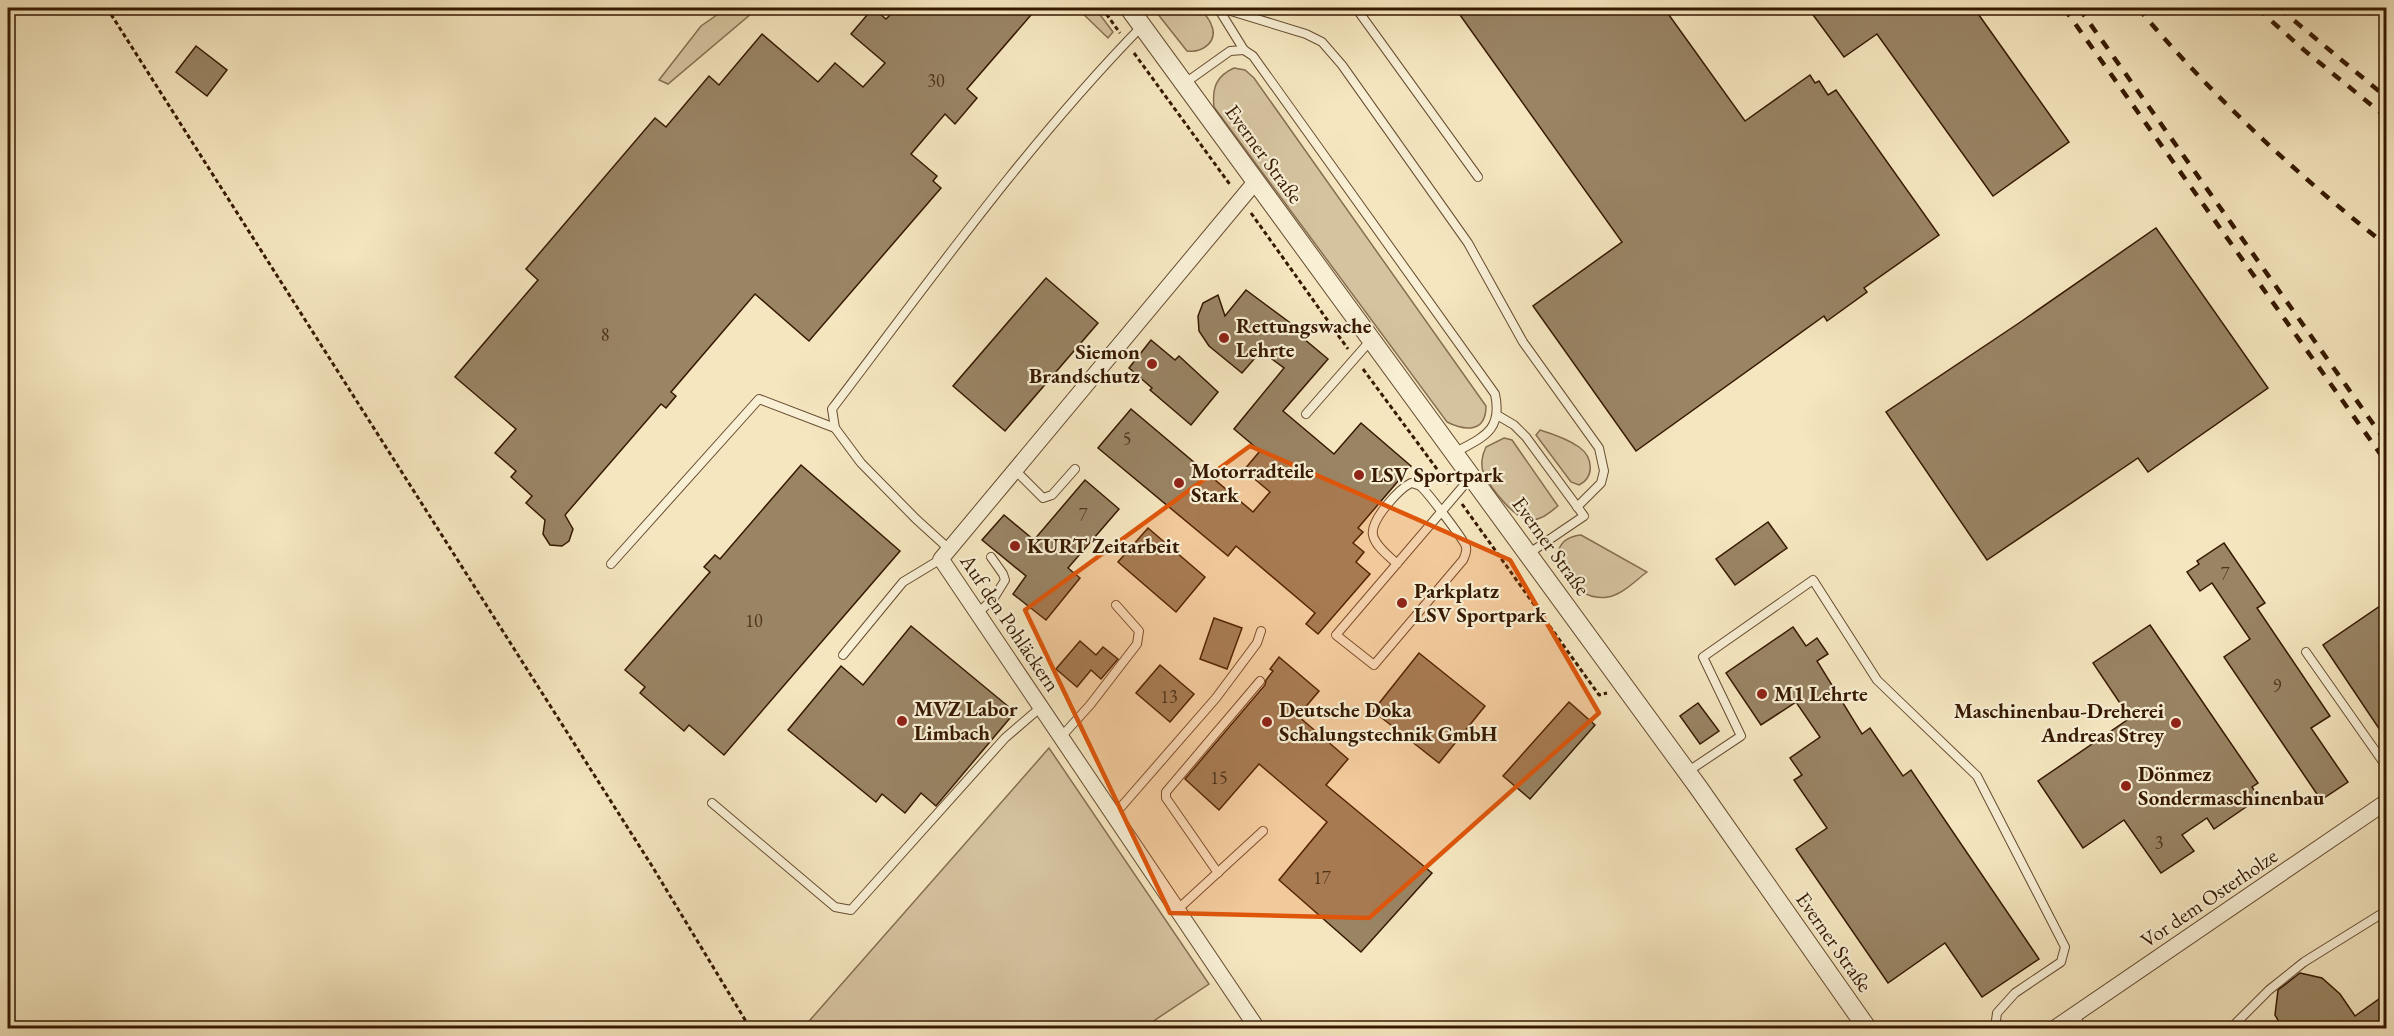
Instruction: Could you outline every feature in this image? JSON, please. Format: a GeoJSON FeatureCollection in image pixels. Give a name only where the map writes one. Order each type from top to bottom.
{"type":"FeatureCollection","features":[{"type":"Feature","properties":{"kind":"street","name":"Everner Straße"},"geometry":{"type":"LineString","coordinates":[[1129,8],[1688,772],[1867,1029]]}},
{"type":"Feature","properties":{"kind":"street","name":"Auf den Pohläckern"},"geometry":{"type":"LineString","coordinates":[[1256,181],[945,554],[978,613],[1257,1029]]}},
{"type":"Feature","properties":{"kind":"street","name":"Vor dem Osterholze"},"geometry":{"type":"LineString","coordinates":[[2055,1029],[2078,1022],[2386,802]]}},
{"type":"Feature","properties":{"kind":"lane"},"geometry":{"type":"LineString","coordinates":[[1220,8],[1244,50],[1253,56],[1495,393],[1496,421],[1488,434],[1455,453]]}},
{"type":"Feature","properties":{"kind":"lane"},"geometry":{"type":"LineString","coordinates":[[1220,8],[1306,33],[1322,42],[1342,65],[1468,243],[1523,342],[1599,448],[1604,471],[1601,483],[1577,507]]}},
{"type":"Feature","properties":{"kind":"lane"},"geometry":{"type":"LineString","coordinates":[[1356,8],[1478,177]]}},
{"type":"Feature","properties":{"kind":"lane"},"geometry":{"type":"LineString","coordinates":[[843,655],[903,582],[945,554],[916,519],[861,463],[835,428],[832,409],[970,227],[1100,69],[1142,26]]}},
{"type":"Feature","properties":{"kind":"lane"},"geometry":{"type":"LineString","coordinates":[[1185,83],[1230,51],[1244,50]]}},
{"type":"Feature","properties":{"kind":"lane"},"geometry":{"type":"LineString","coordinates":[[1306,414],[1372,339]]}},
{"type":"Feature","properties":{"kind":"lane"},"geometry":{"type":"LineString","coordinates":[[611,564],[759,399],[835,428]]}},
{"type":"Feature","properties":{"kind":"lane"},"geometry":{"type":"LineString","coordinates":[[1497,415],[1514,425],[1526,436],[1584,516],[1528,554]]}},
{"type":"Feature","properties":{"kind":"lane"},"geometry":{"type":"LineString","coordinates":[[1015,470],[1043,498],[1052,495],[1075,469]]}},
{"type":"Feature","properties":{"kind":"lane"},"geometry":{"type":"LineString","coordinates":[[1397,564],[1378,545],[1372,534],[1375,522],[1386,506],[1403,487],[1411,483],[1420,486],[1427,493],[1441,513],[1466,546],[1466,554],[1463,561],[1374,665],[1336,635],[1441,513],[1472,476]]}},
{"type":"Feature","properties":{"kind":"lane"},"geometry":{"type":"LineString","coordinates":[[978,613],[994,598],[1005,580],[991,557]]}},
{"type":"Feature","properties":{"kind":"lane"},"geometry":{"type":"LineString","coordinates":[[1688,772],[1741,736],[1703,657],[1813,580],[1877,680],[1977,776],[2065,947],[2061,962],[2015,993],[1997,1012],[1995,1029]]}},
{"type":"Feature","properties":{"kind":"lane"},"geometry":{"type":"LineString","coordinates":[[1061,737],[1090,705],[1137,644],[1138,632],[1116,605]]}},
{"type":"Feature","properties":{"kind":"lane"},"geometry":{"type":"LineString","coordinates":[[1114,815],[1216,698],[1257,643],[1261,631]]}},
{"type":"Feature","properties":{"kind":"lane"},"geometry":{"type":"LineString","coordinates":[[2306,652],[2386,766]]}},
{"type":"Feature","properties":{"kind":"lane"},"geometry":{"type":"LineString","coordinates":[[1218,873],[1166,798],[1166,792],[1260,681]]}},
{"type":"Feature","properties":{"kind":"lane"},"geometry":{"type":"LineString","coordinates":[[712,803],[835,907],[851,910],[1005,738],[1041,707]]}},
{"type":"Feature","properties":{"kind":"lane"},"geometry":{"type":"LineString","coordinates":[[1177,910],[1263,831]]}},
{"type":"Feature","properties":{"kind":"lane"},"geometry":{"type":"LineString","coordinates":[[2231,1029],[2269,990],[2304,962],[2386,911]]}},
{"type":"Feature","properties":{"kind":"path"},"geometry":{"type":"LineString","coordinates":[[106,8],[652,866],[750,1029]]}},
{"type":"Feature","properties":{"kind":"highlighted area"},"geometry":{"type":"Polygon","coordinates":[[[1250,446],[1510,560],[1599,713],[1369,918],[1170,913],[1025,610],[1250,446]]]}},
{"type":"Feature","properties":{"kind":"shaded area"},"geometry":{"type":"Polygon","coordinates":[[[727,8],[758,8],[668,84],[659,80],[701,26],[727,8]]]}},
{"type":"Feature","properties":{"kind":"shaded area"},"geometry":{"type":"Polygon","coordinates":[[[1077,8],[1095,8],[1113,32],[1108,38],[1077,8]]]}},
{"type":"Feature","properties":{"kind":"shaded area"},"geometry":{"type":"Polygon","coordinates":[[[1153,8],[1200,8],[1213,30],[1211,41],[1204,48],[1187,51],[1153,8]]]}},
{"type":"Feature","properties":{"kind":"shaded area"},"geometry":{"type":"Polygon","coordinates":[[[1234,68],[1245,70],[1254,78],[1486,406],[1485,415],[1478,425],[1467,428],[1447,422],[1214,107],[1215,88],[1219,79],[1234,68]]]}},
{"type":"Feature","properties":{"kind":"shaded area"},"geometry":{"type":"Polygon","coordinates":[[[1540,430],[1566,440],[1584,451],[1589,461],[1590,472],[1579,485],[1571,482],[1536,435],[1540,430]]]}},
{"type":"Feature","properties":{"kind":"shaded area"},"geometry":{"type":"Polygon","coordinates":[[[1504,438],[1512,440],[1558,506],[1548,514],[1530,520],[1517,514],[1497,494],[1484,474],[1482,460],[1486,447],[1504,438]]]}},
{"type":"Feature","properties":{"kind":"shaded area"},"geometry":{"type":"Polygon","coordinates":[[[1581,535],[1647,572],[1613,596],[1593,597],[1580,591],[1569,582],[1558,559],[1560,548],[1567,539],[1581,535]]]}},
{"type":"Feature","properties":{"kind":"shaded area"},"geometry":{"type":"Polygon","coordinates":[[[1049,748],[1209,984],[1143,1028],[803,1028],[1049,748]]]}},
{"type":"Feature","properties":{"kind":"building"},"geometry":{"type":"Polygon","coordinates":[[[873,8],[886,19],[897,8],[1037,8],[967,89],[977,98],[955,124],[945,114],[911,154],[937,176],[933,181],[941,188],[809,341],[755,294],[671,392],[676,396],[666,408],[661,404],[565,515],[573,529],[569,541],[562,546],[550,545],[543,534],[545,520],[526,503],[532,496],[511,477],[516,471],[495,453],[516,429],[455,377],[538,280],[526,269],[655,118],[666,127],[709,76],[719,85],[762,34],[818,82],[835,63],[863,87],[885,63],[851,34],[873,8]]]}},
{"type":"Feature","properties":{"kind":"building"},"geometry":{"type":"Polygon","coordinates":[[[1455,8],[1664,8],[1745,121],[1810,75],[1815,83],[1819,81],[1828,95],[1836,90],[1939,235],[1864,288],[1867,292],[1827,321],[1824,316],[1636,451],[1533,306],[1622,242],[1455,8]]]}},
{"type":"Feature","properties":{"kind":"building"},"geometry":{"type":"Polygon","coordinates":[[[1808,8],[1974,8],[2069,142],[1993,196],[1877,34],[1844,57],[1808,8]]]}},
{"type":"Feature","properties":{"kind":"building"},"geometry":{"type":"Polygon","coordinates":[[[196,46],[227,70],[207,96],[176,72],[196,46]]]}},
{"type":"Feature","properties":{"kind":"building"},"geometry":{"type":"Polygon","coordinates":[[[2156,228],[2268,388],[2148,472],[2138,458],[1987,560],[1886,412],[2156,228]]]}},
{"type":"Feature","properties":{"kind":"building"},"geometry":{"type":"Polygon","coordinates":[[[1046,278],[1098,323],[1005,431],[953,386],[1046,278]]]}},
{"type":"Feature","properties":{"kind":"building"},"geometry":{"type":"Polygon","coordinates":[[[1246,290],[1293,325],[1291,328],[1328,359],[1283,411],[1334,454],[1361,423],[1411,466],[1358,528],[1363,532],[1353,543],[1364,552],[1356,562],[1370,574],[1318,634],[1306,624],[1315,613],[1236,546],[1228,556],[1098,448],[1131,409],[1253,512],[1270,492],[1244,470],[1260,451],[1234,429],[1284,368],[1261,351],[1242,373],[1209,346],[1199,331],[1198,316],[1203,303],[1218,295],[1225,316],[1246,290]]]}},
{"type":"Feature","properties":{"kind":"building"},"geometry":{"type":"Polygon","coordinates":[[[1151,340],[1175,360],[1179,356],[1218,392],[1191,425],[1150,390],[1152,388],[1129,368],[1151,340]]]}},
{"type":"Feature","properties":{"kind":"building"},"geometry":{"type":"Polygon","coordinates":[[[801,465],[900,551],[724,755],[689,725],[684,731],[640,693],[645,687],[625,670],[710,572],[704,567],[715,555],[720,559],[801,465]]]}},
{"type":"Feature","properties":{"kind":"building"},"geometry":{"type":"Polygon","coordinates":[[[1085,480],[1119,509],[1068,568],[1080,578],[1046,620],[1013,594],[1026,576],[982,540],[1004,515],[1034,540],[1085,480]]]}},
{"type":"Feature","properties":{"kind":"building"},"geometry":{"type":"Polygon","coordinates":[[[1768,522],[1787,548],[1735,585],[1716,559],[1768,522]]]}},
{"type":"Feature","properties":{"kind":"building"},"geometry":{"type":"Polygon","coordinates":[[[1148,528],[1205,577],[1176,612],[1118,562],[1148,528]]]}},
{"type":"Feature","properties":{"kind":"building"},"geometry":{"type":"Polygon","coordinates":[[[2224,543],[2265,603],[2257,608],[2330,716],[2311,728],[2348,782],[2321,800],[2224,657],[2250,639],[2212,583],[2200,591],[2187,572],[2199,564],[2197,561],[2224,543]]]}},
{"type":"Feature","properties":{"kind":"building"},"geometry":{"type":"Polygon","coordinates":[[[2386,602],[2386,739],[2323,645],[2386,602]]]}},
{"type":"Feature","properties":{"kind":"building"},"geometry":{"type":"Polygon","coordinates":[[[1214,618],[1242,628],[1227,669],[1200,659],[1214,618]]]}},
{"type":"Feature","properties":{"kind":"building"},"geometry":{"type":"Polygon","coordinates":[[[2150,625],[2258,783],[2252,787],[2259,798],[2214,829],[2207,818],[2182,835],[2194,851],[2161,873],[2124,820],[2083,848],[2038,781],[2130,718],[2093,663],[2150,625]]]}},
{"type":"Feature","properties":{"kind":"building","name":"MVZ Labor Limbach"},"geometry":{"type":"Polygon","coordinates":[[[911,626],[1015,712],[936,806],[921,793],[905,813],[882,794],[876,802],[788,730],[841,666],[863,685],[911,626]]]}},
{"type":"Feature","properties":{"kind":"building"},"geometry":{"type":"Polygon","coordinates":[[[1793,627],[1806,646],[1817,638],[1828,654],[1817,661],[1862,734],[1870,728],[1903,776],[1911,770],[2039,959],[1982,997],[1945,943],[1888,983],[1796,849],[1827,828],[1794,780],[1802,775],[1790,758],[1820,737],[1796,702],[1761,725],[1726,673],[1793,627]]]}},
{"type":"Feature","properties":{"kind":"building"},"geometry":{"type":"Polygon","coordinates":[[[1080,641],[1096,655],[1103,647],[1118,659],[1101,679],[1091,670],[1077,687],[1056,669],[1080,641]]]}},
{"type":"Feature","properties":{"kind":"building"},"geometry":{"type":"Polygon","coordinates":[[[1419,653],[1485,706],[1439,763],[1373,711],[1419,653]]]}},
{"type":"Feature","properties":{"kind":"building"},"geometry":{"type":"Polygon","coordinates":[[[1279,657],[1319,691],[1298,716],[1348,759],[1326,785],[1432,873],[1361,952],[1279,880],[1327,822],[1259,764],[1219,810],[1185,779],[1265,685],[1273,671],[1270,669],[1279,657]]]}},
{"type":"Feature","properties":{"kind":"building"},"geometry":{"type":"Polygon","coordinates":[[[1160,665],[1194,694],[1170,722],[1136,693],[1160,665]]]}},
{"type":"Feature","properties":{"kind":"building"},"geometry":{"type":"Polygon","coordinates":[[[1569,702],[1595,725],[1530,799],[1503,776],[1569,702]]]}},
{"type":"Feature","properties":{"kind":"building"},"geometry":{"type":"Polygon","coordinates":[[[1698,703],[1719,731],[1700,744],[1680,716],[1698,703]]]}},
{"type":"Feature","properties":{"kind":"building"},"geometry":{"type":"Polygon","coordinates":[[[2300,973],[2322,978],[2340,994],[2355,1016],[2386,994],[2386,1029],[2283,1029],[2275,1015],[2278,990],[2300,973]]]}},
{"type":"Feature","properties":{"kind":"railway"},"geometry":{"type":"LineString","coordinates":[[2064,8],[2386,462]]}},
{"type":"Feature","properties":{"kind":"railway"},"geometry":{"type":"LineString","coordinates":[[2079,8],[2386,442]]}},
{"type":"Feature","properties":{"kind":"railway"},"geometry":{"type":"LineString","coordinates":[[2138,8],[2195,72],[2256,133],[2320,191],[2386,245]]}},
{"type":"Feature","properties":{"kind":"railway"},"geometry":{"type":"LineString","coordinates":[[2257,8],[2386,117]]}},
{"type":"Feature","properties":{"kind":"railway"},"geometry":{"type":"LineString","coordinates":[[2279,8],[2386,97]]}},
{"type":"Feature","properties":{"kind":"railway"},"geometry":{"type":"LineString","coordinates":[[2364,8],[2386,24]]}},
{"type":"Feature","properties":{"kind":"place","name":"Rettungswache Lehrte"},"geometry":{"type":"Point","coordinates":[1224,338]}},
{"type":"Feature","properties":{"kind":"place","name":"Siemon Brandschutz"},"geometry":{"type":"Point","coordinates":[1152,364]}},
{"type":"Feature","properties":{"kind":"place","name":"LSV Sportpark"},"geometry":{"type":"Point","coordinates":[1359,475]}},
{"type":"Feature","properties":{"kind":"place","name":"Motorradteile Stark"},"geometry":{"type":"Point","coordinates":[1179,483]}},
{"type":"Feature","properties":{"kind":"place","name":"KURT Zeitarbeit"},"geometry":{"type":"Point","coordinates":[1015,546]}},
{"type":"Feature","properties":{"kind":"place","name":"Parkplatz LSV Sportpark"},"geometry":{"type":"Point","coordinates":[1402,603]}},
{"type":"Feature","properties":{"kind":"place","name":"M1 Lehrte"},"geometry":{"type":"Point","coordinates":[1762,694]}},
{"type":"Feature","properties":{"kind":"place","name":"MVZ Labor Limbach"},"geometry":{"type":"Point","coordinates":[902,721]}},
{"type":"Feature","properties":{"kind":"place","name":"Deutsche Doka Schalungstechnik GmbH"},"geometry":{"type":"Point","coordinates":[1267,722]}},
{"type":"Feature","properties":{"kind":"place","name":"Maschinenbau-Dreherei Andreas Strey"},"geometry":{"type":"Point","coordinates":[2176,723]}},
{"type":"Feature","properties":{"kind":"place","name":"Dönmez Sondermaschinenbau"},"geometry":{"type":"Point","coordinates":[2126,786]}}]}
